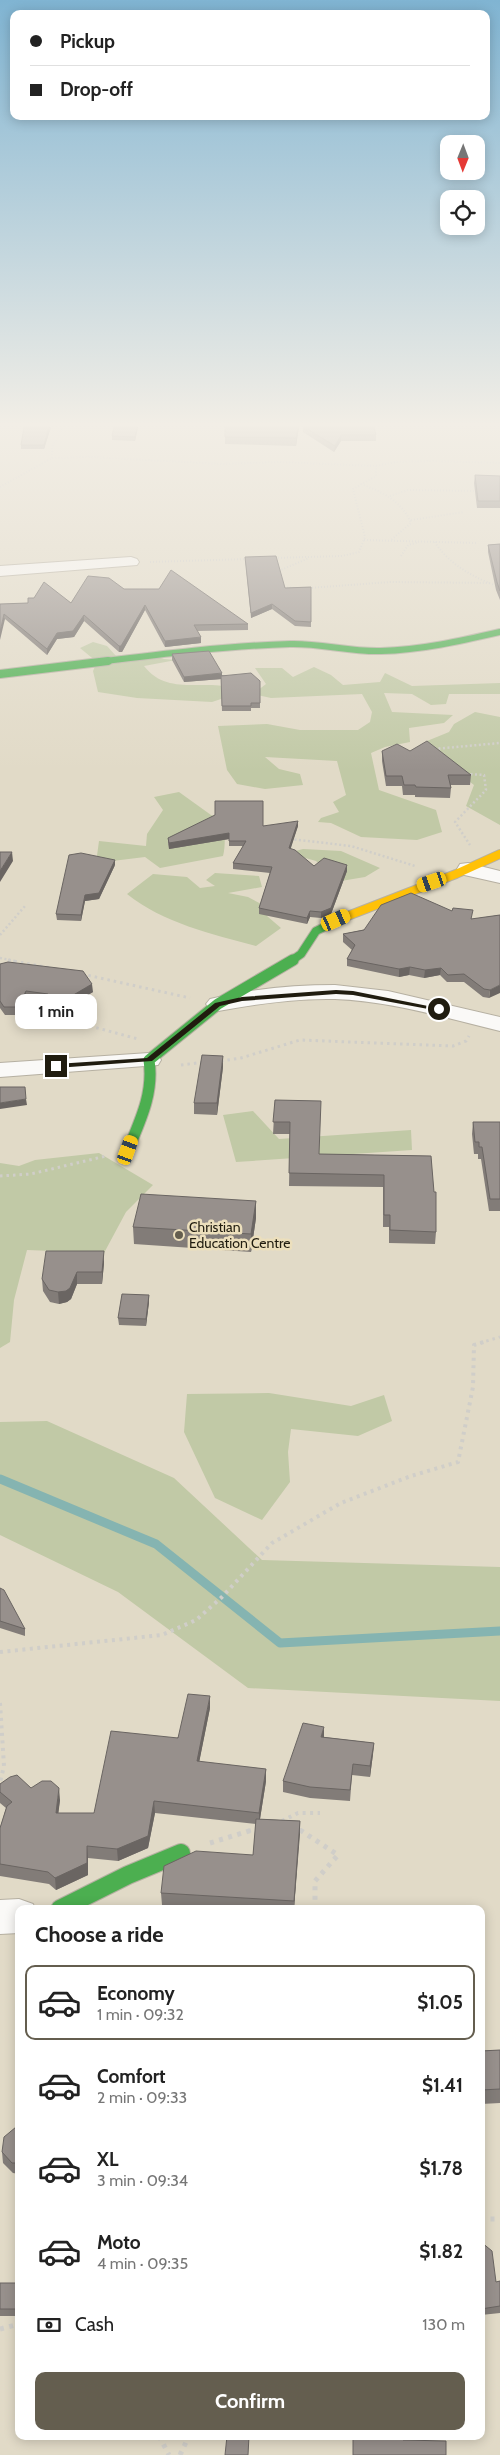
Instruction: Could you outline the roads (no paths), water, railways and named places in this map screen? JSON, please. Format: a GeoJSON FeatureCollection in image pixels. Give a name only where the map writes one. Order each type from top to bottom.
{"type":"FeatureCollection","features":[{"type":"Feature","properties":{"kind":"street"},"geometry":{"type":"LineString","coordinates":[[0,571],[131,562]]}},
{"type":"Feature","properties":{"kind":"street"},"geometry":{"type":"LineString","coordinates":[[0,674],[169,653],[258,645],[299,644],[342,650],[381,651],[450,644],[500,632]]}},
{"type":"Feature","properties":{"kind":"street"},"geometry":{"type":"LineString","coordinates":[[128,1150],[146,1102],[151,1064],[171,1043],[218,1004],[286,965],[301,954],[316,931],[323,927],[382,900],[467,869],[500,854]]}},
{"type":"Feature","properties":{"kind":"street"},"geometry":{"type":"LineString","coordinates":[[467,869],[500,877]]}},
{"type":"Feature","properties":{"kind":"street"},"geometry":{"type":"LineString","coordinates":[[218,1004],[242,999],[344,992],[439,1009],[490,1022]]}},
{"type":"Feature","properties":{"kind":"street"},"geometry":{"type":"LineString","coordinates":[[0,1070],[151,1064]]}},
{"type":"Feature","properties":{"kind":"street"},"geometry":{"type":"LineString","coordinates":[[71,1905],[128,1875],[181,1853]]}},
{"type":"Feature","properties":{"kind":"street"},"geometry":{"type":"LineString","coordinates":[[0,1917],[15,1916]]}},
{"type":"Feature","properties":{"kind":"waterway"},"geometry":{"type":"LineString","coordinates":[[0,1479],[156,1544],[280,1643],[500,1631]]}},
{"type":"Feature","properties":{"kind":"place","name":"Christian Education Centre"},"geometry":{"type":"Point","coordinates":[179,1235]}}]}
